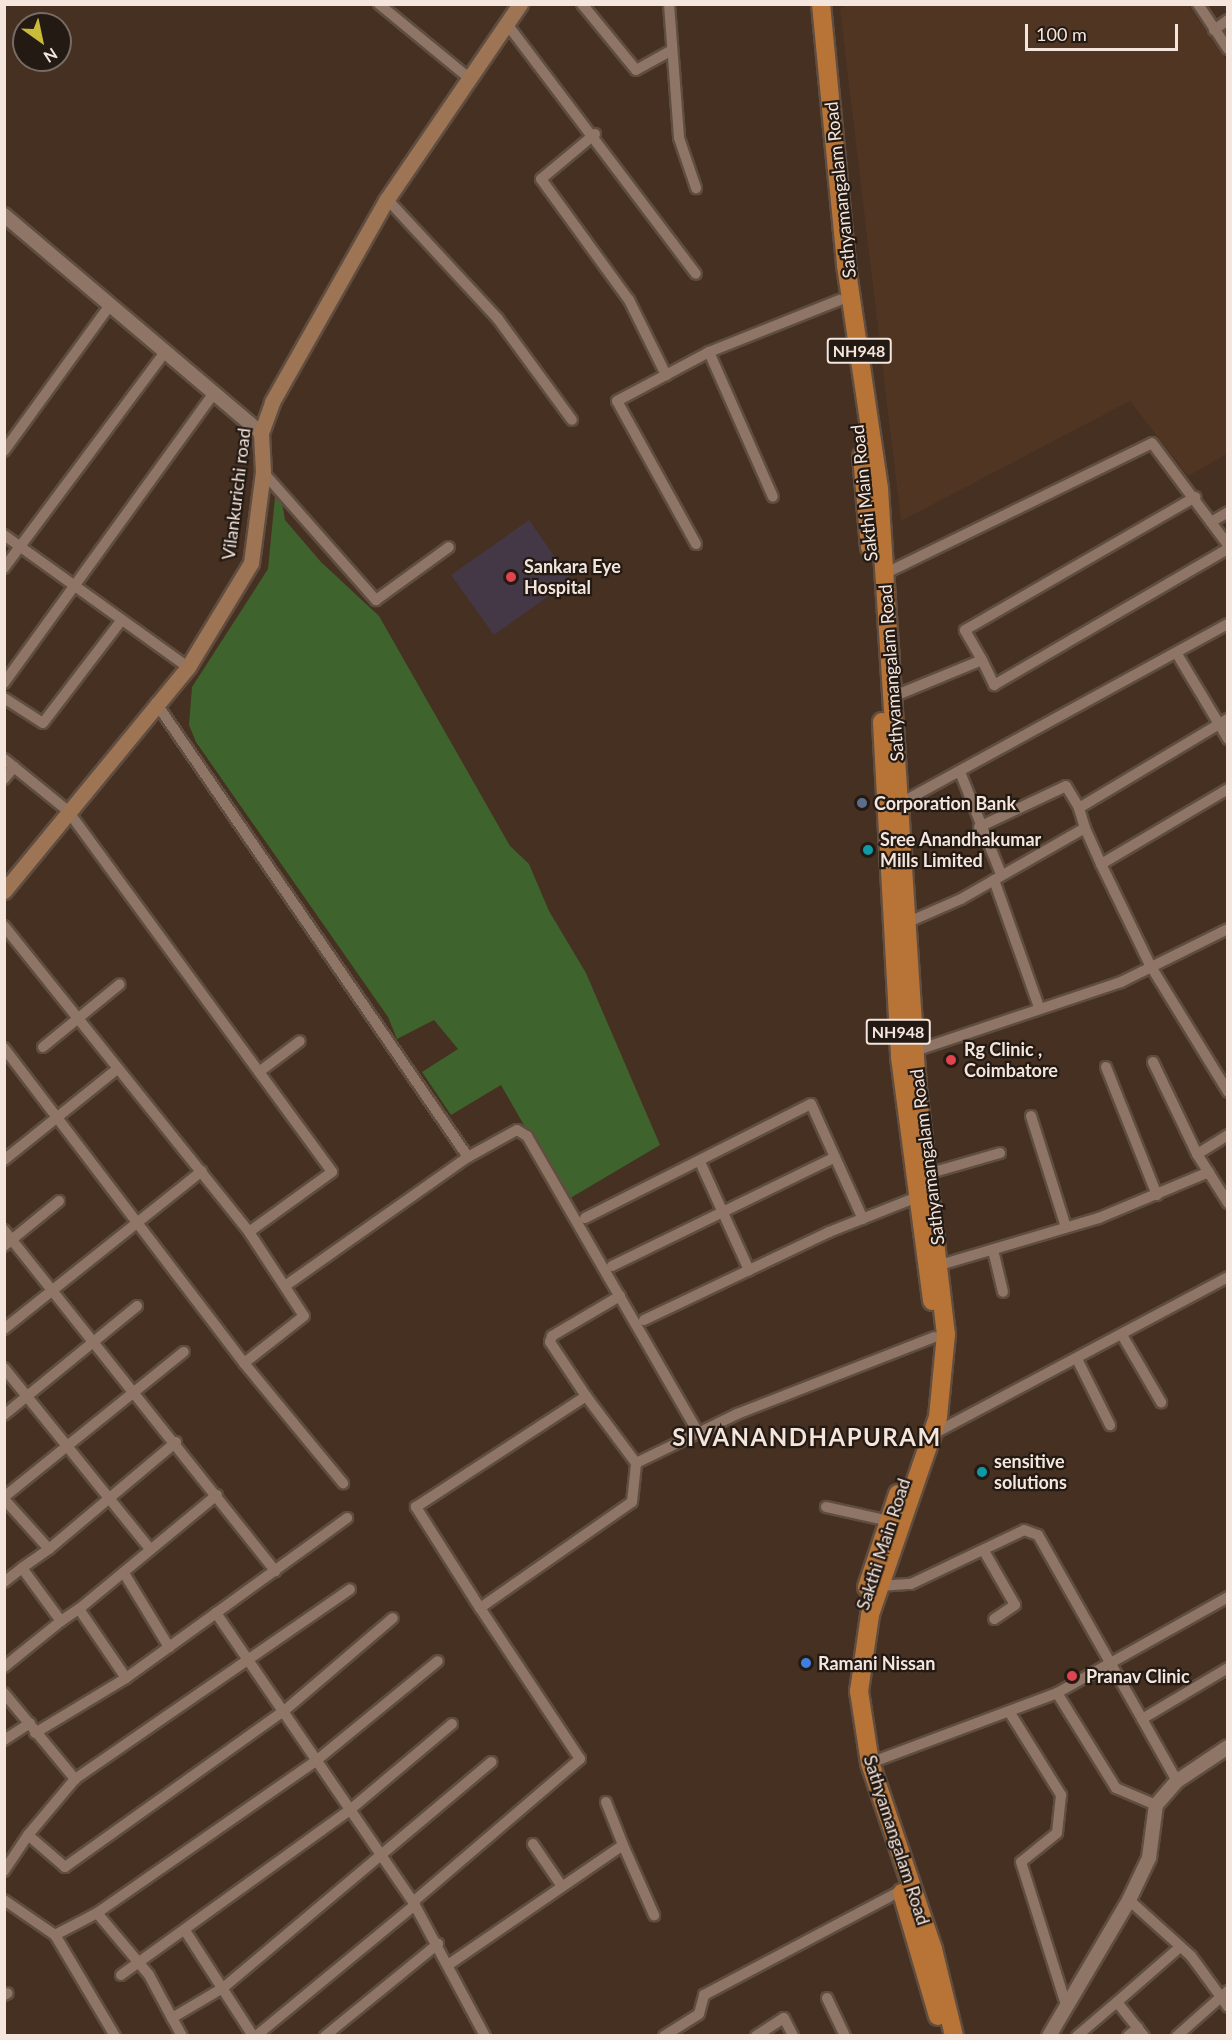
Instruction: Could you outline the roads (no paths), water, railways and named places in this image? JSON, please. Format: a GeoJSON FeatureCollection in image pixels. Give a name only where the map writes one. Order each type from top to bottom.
{"type":"FeatureCollection","features":[{"type":"Feature","properties":{"kind":"highway","name":"Sakthi Main Road"},"geometry":{"type":"LineString","coordinates":[[808,4],[873,577],[917,1197],[935,1337],[927,1412],[860,1612],[847,1694],[861,1767],[906,1888],[942,2036]]}},
{"type":"Feature","properties":{"kind":"highway","name":"Sathyamangalam Road"},"geometry":{"type":"LineString","coordinates":[[820,4],[884,574],[915,1051],[909,1072],[940,1265],[946,1334],[933,1434],[879,1586],[859,1691],[870,1763],[906,1888],[954,2036]]}},
{"type":"Feature","properties":{"kind":"main road","name":"Vilankurichi road"},"geometry":{"type":"LineString","coordinates":[[4,891],[156,703],[188,667],[251,563],[262,472],[261,433],[305,337],[387,199],[520,4]]}},
{"type":"Feature","properties":{"kind":"street"},"geometry":{"type":"LineString","coordinates":[[379,4],[469,78]]}},
{"type":"Feature","properties":{"kind":"street"},"geometry":{"type":"LineString","coordinates":[[582,4],[636,70],[670,51]]}},
{"type":"Feature","properties":{"kind":"street"},"geometry":{"type":"LineString","coordinates":[[669,4],[670,51],[679,138],[696,188]]}},
{"type":"Feature","properties":{"kind":"street"},"geometry":{"type":"LineString","coordinates":[[1198,4],[1227,49]]}},
{"type":"Feature","properties":{"kind":"street"},"geometry":{"type":"LineString","coordinates":[[1214,30],[1227,20]]}},
{"type":"Feature","properties":{"kind":"street"},"geometry":{"type":"LineString","coordinates":[[507,24],[595,134],[696,274]]}},
{"type":"Feature","properties":{"kind":"street"},"geometry":{"type":"LineString","coordinates":[[595,134],[541,179],[629,300],[666,375]]}},
{"type":"Feature","properties":{"kind":"street"},"geometry":{"type":"LineString","coordinates":[[387,199],[498,320],[572,420]]}},
{"type":"Feature","properties":{"kind":"street"},"geometry":{"type":"LineString","coordinates":[[4,215],[108,308],[261,433]]}},
{"type":"Feature","properties":{"kind":"street"},"geometry":{"type":"LineString","coordinates":[[696,544],[617,401],[709,352],[840,300]]}},
{"type":"Feature","properties":{"kind":"street"},"geometry":{"type":"LineString","coordinates":[[4,451],[108,308]]}},
{"type":"Feature","properties":{"kind":"street"},"geometry":{"type":"LineString","coordinates":[[709,352],[773,497]]}},
{"type":"Feature","properties":{"kind":"street"},"geometry":{"type":"LineString","coordinates":[[4,568],[164,353]]}},
{"type":"Feature","properties":{"kind":"street"},"geometry":{"type":"LineString","coordinates":[[4,683],[214,393]]}},
{"type":"Feature","properties":{"kind":"street"},"geometry":{"type":"LineString","coordinates":[[884,574],[1152,443],[1195,497],[1227,547],[994,685],[964,630],[1195,497]]}},
{"type":"Feature","properties":{"kind":"street"},"geometry":{"type":"LineString","coordinates":[[262,472],[375,600],[448,547]]}},
{"type":"Feature","properties":{"kind":"street"},"geometry":{"type":"LineString","coordinates":[[1211,522],[1227,512]]}},
{"type":"Feature","properties":{"kind":"street"},"geometry":{"type":"LineString","coordinates":[[4,535],[72,587],[188,667]]}},
{"type":"Feature","properties":{"kind":"street"},"geometry":{"type":"LineString","coordinates":[[4,698],[43,723],[121,621]]}},
{"type":"Feature","properties":{"kind":"street"},"geometry":{"type":"LineString","coordinates":[[898,804],[1177,654],[1227,624]]}},
{"type":"Feature","properties":{"kind":"street"},"geometry":{"type":"LineString","coordinates":[[1177,654],[1223,721],[1227,739]]}},
{"type":"Feature","properties":{"kind":"street"},"geometry":{"type":"LineString","coordinates":[[892,698],[982,660]]}},
{"type":"Feature","properties":{"kind":"street"},"geometry":{"type":"LineString","coordinates":[[156,703],[468,1157]]}},
{"type":"Feature","properties":{"kind":"street"},"geometry":{"type":"LineString","coordinates":[[1079,808],[1223,721]]}},
{"type":"Feature","properties":{"kind":"street"},"geometry":{"type":"LineString","coordinates":[[4,759],[68,811],[332,1172],[249,1232]]}},
{"type":"Feature","properties":{"kind":"street"},"geometry":{"type":"LineString","coordinates":[[4,779],[14,766]]}},
{"type":"Feature","properties":{"kind":"street"},"geometry":{"type":"LineString","coordinates":[[960,772],[998,877],[1039,1007]]}},
{"type":"Feature","properties":{"kind":"street"},"geometry":{"type":"LineString","coordinates":[[979,827],[1066,786],[1079,808],[1084,828],[1150,965],[1227,1092]]}},
{"type":"Feature","properties":{"kind":"street"},"geometry":{"type":"LineString","coordinates":[[1101,864],[1227,789]]}},
{"type":"Feature","properties":{"kind":"street"},"geometry":{"type":"LineString","coordinates":[[906,923],[998,877],[1084,828]]}},
{"type":"Feature","properties":{"kind":"street"},"geometry":{"type":"LineString","coordinates":[[4,926],[249,1232],[304,1316],[244,1363]]}},
{"type":"Feature","properties":{"kind":"street"},"geometry":{"type":"LineString","coordinates":[[915,1051],[1039,1007],[1121,982],[1150,965],[1227,929]]}},
{"type":"Feature","properties":{"kind":"street"},"geometry":{"type":"LineString","coordinates":[[43,1047],[120,984]]}},
{"type":"Feature","properties":{"kind":"street"},"geometry":{"type":"LineString","coordinates":[[259,1072],[300,1041]]}},
{"type":"Feature","properties":{"kind":"street"},"geometry":{"type":"LineString","coordinates":[[4,1048],[140,1223],[244,1363],[343,1483]]}},
{"type":"Feature","properties":{"kind":"street"},"geometry":{"type":"LineString","coordinates":[[1154,1062],[1197,1154],[1227,1203]]}},
{"type":"Feature","properties":{"kind":"street"},"geometry":{"type":"LineString","coordinates":[[1106,1067],[1157,1195]]}},
{"type":"Feature","properties":{"kind":"street"},"geometry":{"type":"LineString","coordinates":[[4,1160],[117,1068]]}},
{"type":"Feature","properties":{"kind":"street"},"geometry":{"type":"LineString","coordinates":[[585,1218],[811,1104],[863,1218]]}},
{"type":"Feature","properties":{"kind":"street"},"geometry":{"type":"LineString","coordinates":[[1032,1116],[1066,1227]]}},
{"type":"Feature","properties":{"kind":"street"},"geometry":{"type":"LineString","coordinates":[[285,1286],[507,1132],[527,1136],[698,1432]]}},
{"type":"Feature","properties":{"kind":"street"},"geometry":{"type":"LineString","coordinates":[[1197,1154],[1227,1135]]}},
{"type":"Feature","properties":{"kind":"street"},"geometry":{"type":"LineString","coordinates":[[927,1174],[1000,1153]]}},
{"type":"Feature","properties":{"kind":"street"},"geometry":{"type":"LineString","coordinates":[[612,1266],[835,1156]]}},
{"type":"Feature","properties":{"kind":"street"},"geometry":{"type":"LineString","coordinates":[[700,1162],[749,1270]]}},
{"type":"Feature","properties":{"kind":"street"},"geometry":{"type":"LineString","coordinates":[[4,1329],[140,1223],[201,1171]]}},
{"type":"Feature","properties":{"kind":"street"},"geometry":{"type":"LineString","coordinates":[[940,1265],[1066,1227],[1157,1195],[1209,1172]]}},
{"type":"Feature","properties":{"kind":"street"},"geometry":{"type":"LineString","coordinates":[[644,1320],[863,1218],[917,1197]]}},
{"type":"Feature","properties":{"kind":"street"},"geometry":{"type":"LineString","coordinates":[[8,1243],[59,1201]]}},
{"type":"Feature","properties":{"kind":"street"},"geometry":{"type":"LineString","coordinates":[[4,1230],[8,1243],[55,1289],[93,1342],[176,1442],[275,1571]]}},
{"type":"Feature","properties":{"kind":"street"},"geometry":{"type":"LineString","coordinates":[[993,1250],[1003,1292]]}},
{"type":"Feature","properties":{"kind":"street"},"geometry":{"type":"LineString","coordinates":[[933,1434],[1227,1277]]}},
{"type":"Feature","properties":{"kind":"street"},"geometry":{"type":"LineString","coordinates":[[480,1608],[632,1502],[636,1463],[586,1396],[550,1342],[552,1336],[620,1296]]}},
{"type":"Feature","properties":{"kind":"street"},"geometry":{"type":"LineString","coordinates":[[4,1414],[137,1306]]}},
{"type":"Feature","properties":{"kind":"street"},"geometry":{"type":"LineString","coordinates":[[1122,1335],[1161,1402]]}},
{"type":"Feature","properties":{"kind":"street"},"geometry":{"type":"LineString","coordinates":[[636,1463],[698,1432],[835,1372],[935,1337]]}},
{"type":"Feature","properties":{"kind":"street"},"geometry":{"type":"LineString","coordinates":[[49,1549],[4,1498],[184,1352]]}},
{"type":"Feature","properties":{"kind":"street"},"geometry":{"type":"LineString","coordinates":[[1077,1359],[1110,1425]]}},
{"type":"Feature","properties":{"kind":"street"},"geometry":{"type":"LineString","coordinates":[[4,1368],[150,1549]]}},
{"type":"Feature","properties":{"kind":"street"},"geometry":{"type":"LineString","coordinates":[[186,1932],[255,2036],[414,1904],[580,1759],[416,1507],[586,1396]]}},
{"type":"Feature","properties":{"kind":"street"},"geometry":{"type":"LineString","coordinates":[[4,1582],[49,1549],[176,1442]]}},
{"type":"Feature","properties":{"kind":"street"},"geometry":{"type":"LineString","coordinates":[[4,1667],[124,1573],[217,1495]]}},
{"type":"Feature","properties":{"kind":"street"},"geometry":{"type":"LineString","coordinates":[[826,1507],[889,1521]]}},
{"type":"Feature","properties":{"kind":"street"},"geometry":{"type":"LineString","coordinates":[[4,1740],[32,1728],[126,1678],[347,1518]]}},
{"type":"Feature","properties":{"kind":"street"},"geometry":{"type":"LineString","coordinates":[[879,1586],[911,1584],[1024,1530],[1038,1535],[1177,1780]]}},
{"type":"Feature","properties":{"kind":"street"},"geometry":{"type":"LineString","coordinates":[[984,1551],[1015,1605],[994,1619]]}},
{"type":"Feature","properties":{"kind":"street"},"geometry":{"type":"LineString","coordinates":[[22,1568],[61,1621]]}},
{"type":"Feature","properties":{"kind":"street"},"geometry":{"type":"LineString","coordinates":[[124,1573],[169,1647]]}},
{"type":"Feature","properties":{"kind":"street"},"geometry":{"type":"LineString","coordinates":[[4,1871],[28,1835],[75,1779],[250,1661],[350,1589]]}},
{"type":"Feature","properties":{"kind":"street"},"geometry":{"type":"LineString","coordinates":[[870,1763],[1010,1713],[1057,1693],[1227,1597]]}},
{"type":"Feature","properties":{"kind":"street"},"geometry":{"type":"LineString","coordinates":[[79,1609],[126,1678]]}},
{"type":"Feature","properties":{"kind":"street"},"geometry":{"type":"LineString","coordinates":[[216,1613],[414,1904],[438,1944],[485,2036]]}},
{"type":"Feature","properties":{"kind":"street"},"geometry":{"type":"LineString","coordinates":[[28,1835],[65,1867],[284,1711],[393,1618]]}},
{"type":"Feature","properties":{"kind":"street"},"geometry":{"type":"LineString","coordinates":[[55,1935],[97,1913],[316,1760],[438,1661]]}},
{"type":"Feature","properties":{"kind":"street"},"geometry":{"type":"LineString","coordinates":[[1142,1719],[1227,1668]]}},
{"type":"Feature","properties":{"kind":"street"},"geometry":{"type":"LineString","coordinates":[[4,1693],[75,1779]]}},
{"type":"Feature","properties":{"kind":"street"},"geometry":{"type":"LineString","coordinates":[[1057,1693],[1116,1788],[1156,1805]]}},
{"type":"Feature","properties":{"kind":"street"},"geometry":{"type":"LineString","coordinates":[[1010,1713],[1061,1796],[1057,1833],[1021,1862],[1066,2005]]}},
{"type":"Feature","properties":{"kind":"street"},"geometry":{"type":"LineString","coordinates":[[121,1975],[186,1932],[351,1809],[452,1724]]}},
{"type":"Feature","properties":{"kind":"street"},"geometry":{"type":"LineString","coordinates":[[1049,2036],[1129,1900],[1149,1858],[1156,1805],[1177,1780],[1227,1747]]}},
{"type":"Feature","properties":{"kind":"street"},"geometry":{"type":"LineString","coordinates":[[172,2018],[224,1988],[382,1858],[491,1762]]}},
{"type":"Feature","properties":{"kind":"street"},"geometry":{"type":"LineString","coordinates":[[606,1802],[654,1916]]}},
{"type":"Feature","properties":{"kind":"street"},"geometry":{"type":"LineString","coordinates":[[534,1844],[561,1885]]}},
{"type":"Feature","properties":{"kind":"street"},"geometry":{"type":"LineString","coordinates":[[448,1965],[561,1885],[623,1845]]}},
{"type":"Feature","properties":{"kind":"street"},"geometry":{"type":"LineString","coordinates":[[664,2036],[699,2014],[704,1995],[906,1888]]}},
{"type":"Feature","properties":{"kind":"street"},"geometry":{"type":"LineString","coordinates":[[4,1900],[55,1935],[115,2036]]}},
{"type":"Feature","properties":{"kind":"street"},"geometry":{"type":"LineString","coordinates":[[1129,1900],[1180,1947],[1225,1998],[1177,2036]]}},
{"type":"Feature","properties":{"kind":"street"},"geometry":{"type":"LineString","coordinates":[[97,1913],[140,1963],[182,2036]]}},
{"type":"Feature","properties":{"kind":"street"},"geometry":{"type":"LineString","coordinates":[[325,2036],[438,1944]]}},
{"type":"Feature","properties":{"kind":"street"},"geometry":{"type":"LineString","coordinates":[[1077,2036],[1180,1947]]}},
{"type":"Feature","properties":{"kind":"street"},"geometry":{"type":"LineString","coordinates":[[827,1998],[845,2036]]}},
{"type":"Feature","properties":{"kind":"street"},"geometry":{"type":"LineString","coordinates":[[1117,2002],[1141,2032],[1128,2036]]}},
{"type":"Feature","properties":{"kind":"street"},"geometry":{"type":"LineString","coordinates":[[756,2036],[784,2018],[793,2036]]}},
{"type":"Feature","properties":{"kind":"place","name":"Sankara Eye Hospital"},"geometry":{"type":"Point","coordinates":[511,577]}},
{"type":"Feature","properties":{"kind":"place","name":"Corporation Bank"},"geometry":{"type":"Point","coordinates":[862,803]}},
{"type":"Feature","properties":{"kind":"place","name":"Sree Anandhakumar Mills Limited"},"geometry":{"type":"Point","coordinates":[868,850]}},
{"type":"Feature","properties":{"kind":"place","name":"Rg Clinic , Coimbatore"},"geometry":{"type":"Point","coordinates":[951,1060]}},
{"type":"Feature","properties":{"kind":"place","name":"sensitive solutions"},"geometry":{"type":"Point","coordinates":[982,1472]}},
{"type":"Feature","properties":{"kind":"place","name":"Ramani Nissan"},"geometry":{"type":"Point","coordinates":[806,1663]}},
{"type":"Feature","properties":{"kind":"place","name":"Pranav Clinic"},"geometry":{"type":"Point","coordinates":[1072,1676]}},
{"type":"Feature","properties":{"kind":"district","name":"SIVANANDHAPURAM"},"geometry":{"type":"Point","coordinates":[807,1437]}}]}
